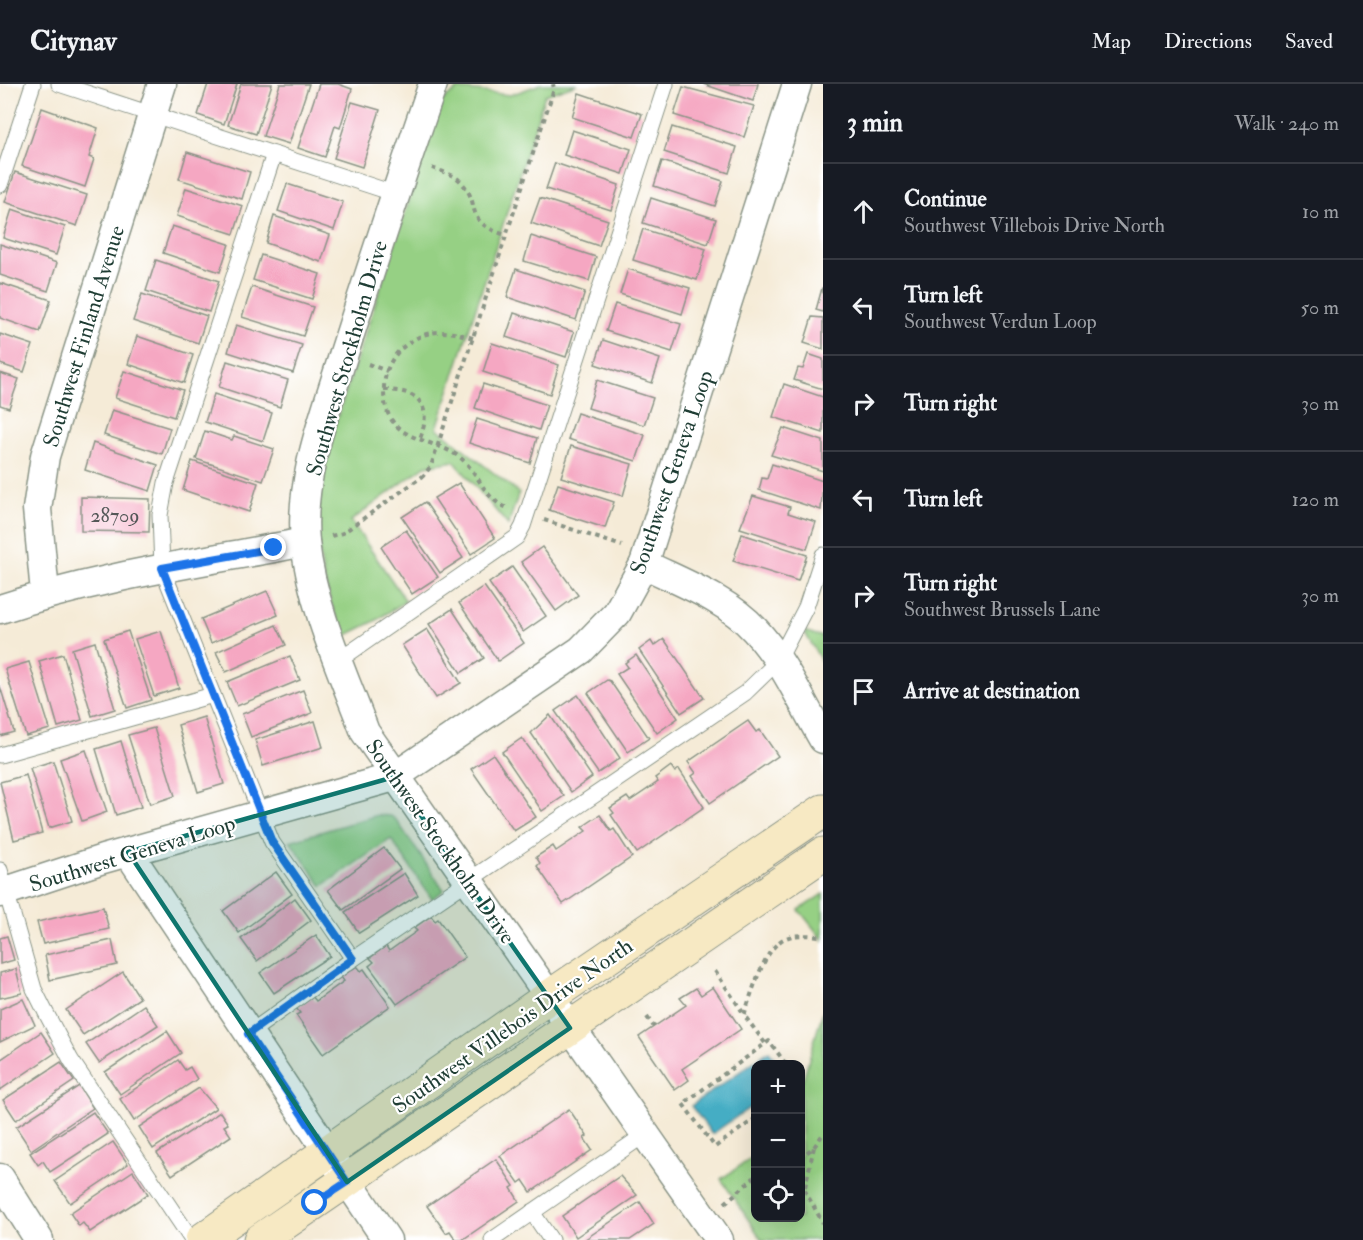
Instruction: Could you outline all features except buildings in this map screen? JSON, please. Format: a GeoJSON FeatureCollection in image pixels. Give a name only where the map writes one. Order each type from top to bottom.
{"type":"FeatureCollection","features":[{"type":"Feature","properties":{"kind":"street","name":"Southwest Finland Avenue"},"geometry":{"type":"LineString","coordinates":[[45,593],[37,509],[45,456],[162,84]]}},
{"type":"Feature","properties":{"kind":"street","name":"Southwest Stockholm Drive"},"geometry":{"type":"LineString","coordinates":[[433,84],[311,462],[305,511],[306,542],[315,587],[338,661],[365,732],[710,1230]]}},
{"type":"Feature","properties":{"kind":"street","name":"Southwest Geneva Loop"},"geometry":{"type":"LineString","coordinates":[[2,885],[394,777],[581,650],[617,613],[644,564],[797,84]]}},
{"type":"Feature","properties":{"kind":"street"},"geometry":{"type":"LineString","coordinates":[[0,609],[45,593],[162,568],[306,542]]}},
{"type":"Feature","properties":{"kind":"street"},"geometry":{"type":"LineString","coordinates":[[644,564],[738,614],[755,629],[778,661],[823,739]]}},
{"type":"Feature","properties":{"kind":"street","name":"Southwest Villebois Drive North"},"geometry":{"type":"LineString","coordinates":[[202,1240],[549,997],[823,811]]}},
{"type":"Feature","properties":{"kind":"street"},"geometry":{"type":"LineString","coordinates":[[128,852],[387,1240]]}},
{"type":"Feature","properties":{"kind":"street","name":"Southwest Villebois Drive North"},"geometry":{"type":"LineString","coordinates":[[260,1240],[823,854]]}},
{"type":"Feature","properties":{"kind":"street"},"geometry":{"type":"LineString","coordinates":[[0,1178],[39,1240]]}},
{"type":"Feature","properties":{"kind":"lane"},"geometry":{"type":"LineString","coordinates":[[0,185],[33,84]]}},
{"type":"Feature","properties":{"kind":"lane"},"geometry":{"type":"LineString","coordinates":[[59,84],[396,194]]}},
{"type":"Feature","properties":{"kind":"lane"},"geometry":{"type":"LineString","coordinates":[[338,661],[517,537],[527,515],[666,84]]}},
{"type":"Feature","properties":{"kind":"lane"},"geometry":{"type":"LineString","coordinates":[[274,154],[166,483],[160,514],[162,568],[272,842],[353,959]]}},
{"type":"Feature","properties":{"kind":"lane"},"geometry":{"type":"LineString","coordinates":[[248,1034],[353,959],[745,693],[778,661],[806,606],[823,555]]}},
{"type":"Feature","properties":{"kind":"lane"},"geometry":{"type":"LineString","coordinates":[[0,755],[213,695]]}},
{"type":"Feature","properties":{"kind":"lane"},"geometry":{"type":"LineString","coordinates":[[2,885],[34,989],[71,1060],[192,1240]]}},
{"type":"Feature","properties":{"kind":"lane"},"geometry":{"type":"LineString","coordinates":[[492,1240],[644,1135]]}},
{"type":"Feature","properties":{"kind":"lane"},"geometry":{"type":"LineString","coordinates":[[532,1212],[551,1240]]}},
{"type":"Feature","properties":{"kind":"path"},"geometry":{"type":"LineString","coordinates":[[306,542],[343,533],[423,476],[431,466],[553,84]]}},
{"type":"Feature","properties":{"kind":"path"},"geometry":{"type":"LineString","coordinates":[[407,160],[458,179],[468,193],[478,220],[487,228],[506,235]]}},
{"type":"Feature","properties":{"kind":"path"},"geometry":{"type":"LineString","coordinates":[[473,338],[442,330],[415,338],[395,355],[387,370],[384,390],[386,406],[394,420],[408,435],[464,460],[496,502],[527,515],[621,544],[644,564]]}},
{"type":"Feature","properties":{"kind":"path"},"geometry":{"type":"LineString","coordinates":[[384,390],[398,390],[420,400],[426,411],[426,421],[419,441]]}},
{"type":"Feature","properties":{"kind":"path"},"geometry":{"type":"LineString","coordinates":[[744,1015],[762,969],[776,943],[786,937],[823,936]]}},
{"type":"Feature","properties":{"kind":"path"},"geometry":{"type":"LineString","coordinates":[[715,971],[765,1043]]}},
{"type":"Feature","properties":{"kind":"path"},"geometry":{"type":"LineString","coordinates":[[648,1017],[654,1027]]}},
{"type":"Feature","properties":{"kind":"path"},"geometry":{"type":"LineString","coordinates":[[751,1122],[715,1147],[683,1104],[769,1041],[782,1060]]}},
{"type":"Feature","properties":{"kind":"path"},"geometry":{"type":"LineString","coordinates":[[805,1155],[814,1148],[823,1134]]}},
{"type":"Feature","properties":{"kind":"path"},"geometry":{"type":"LineString","coordinates":[[814,1148],[805,1188],[823,1223]]}},
{"type":"Feature","properties":{"kind":"path"},"geometry":{"type":"LineString","coordinates":[[710,1230],[751,1182]]}},
{"type":"Feature","properties":{"kind":"highlighted area"},"geometry":{"type":"Polygon","coordinates":[[[394,777],[570,1028],[347,1182],[128,852],[394,777]]]}},
{"type":"Feature","properties":{"kind":"green space"},"geometry":{"type":"Polygon","coordinates":[[[541,84],[577,84],[545,95],[437,428],[519,493],[508,525],[454,461],[425,466],[351,521],[406,601],[375,621],[345,636],[326,587],[318,540],[320,491],[324,466],[330,440],[442,101],[458,89],[510,95],[541,84]]]}},
{"type":"Feature","properties":{"kind":"green space"},"geometry":{"type":"Polygon","coordinates":[[[804,631],[823,637],[823,664],[804,631]]]}},
{"type":"Feature","properties":{"kind":"green space"},"geometry":{"type":"Polygon","coordinates":[[[378,815],[391,816],[397,821],[444,890],[432,899],[391,839],[322,886],[290,841],[378,815]]]}},
{"type":"Feature","properties":{"kind":"green space"},"geometry":{"type":"Polygon","coordinates":[[[823,894],[823,940],[799,910],[823,894]]]}},
{"type":"Feature","properties":{"kind":"green space"},"geometry":{"type":"Polygon","coordinates":[[[823,1011],[823,1240],[762,1240],[721,1179],[751,1159],[751,1222],[805,1222],[805,1072],[823,1011]]]}},
{"type":"Feature","properties":{"kind":"water"},"geometry":{"type":"Polygon","coordinates":[[[769,1051],[776,1060],[756,1060],[769,1051]]]}},
{"type":"Feature","properties":{"kind":"water"},"geometry":{"type":"Polygon","coordinates":[[[751,1064],[751,1107],[712,1134],[691,1106],[751,1064]]]}},
{"type":"Feature","properties":{"kind":"route"},"geometry":{"type":"LineString","coordinates":[[274,548],[162,568],[272,842],[353,959],[248,1034],[347,1182],[315,1203]]}}]}
